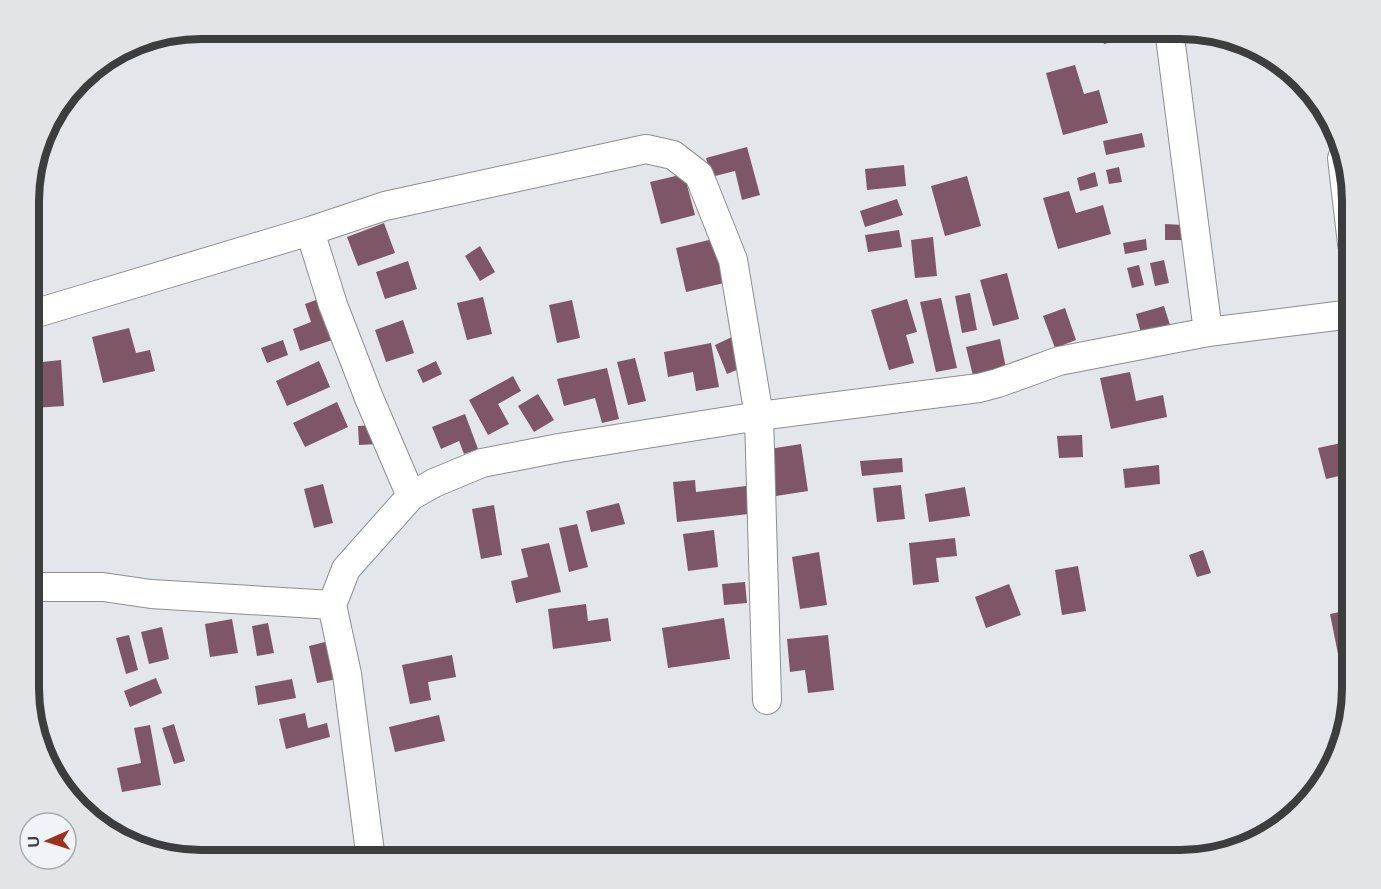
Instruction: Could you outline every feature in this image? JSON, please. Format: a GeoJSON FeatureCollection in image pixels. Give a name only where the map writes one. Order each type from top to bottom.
{"type":"FeatureCollection","features":[{"type":"Feature","properties":{"kind":"street"},"geometry":{"type":"LineString","coordinates":[[1170,39],[1208,332]]}},
{"type":"Feature","properties":{"kind":"street"},"geometry":{"type":"LineString","coordinates":[[39,312],[310,231],[385,206],[646,149],[673,155],[699,174],[733,260],[759,416],[767,700]]}},
{"type":"Feature","properties":{"kind":"street"},"geometry":{"type":"LineString","coordinates":[[310,231],[333,305],[369,398],[411,496]]}},
{"type":"Feature","properties":{"kind":"street"},"geometry":{"type":"LineString","coordinates":[[370,850],[347,674],[332,605],[346,569],[411,496],[434,483],[482,463],[759,416],[979,388],[1059,361],[1208,332],[1342,315]]}},
{"type":"Feature","properties":{"kind":"street"},"geometry":{"type":"LineString","coordinates":[[39,587],[103,587],[151,594],[332,605]]}},
{"type":"Feature","properties":{"kind":"building"},"geometry":{"type":"Polygon","coordinates":[[[1103,39],[1125,39],[1104,44],[1103,39]]]}},
{"type":"Feature","properties":{"kind":"building"},"geometry":{"type":"Polygon","coordinates":[[[1075,65],[1084,94],[1099,90],[1108,123],[1063,135],[1046,73],[1075,65]]]}},
{"type":"Feature","properties":{"kind":"building"},"geometry":{"type":"Polygon","coordinates":[[[1142,133],[1145,147],[1106,155],[1103,141],[1142,133]]]}},
{"type":"Feature","properties":{"kind":"building"},"geometry":{"type":"Polygon","coordinates":[[[747,147],[760,195],[742,200],[735,171],[711,177],[706,158],[747,147]]]}},
{"type":"Feature","properties":{"kind":"building"},"geometry":{"type":"Polygon","coordinates":[[[904,165],[906,186],[867,190],[865,169],[904,165]]]}},
{"type":"Feature","properties":{"kind":"building"},"geometry":{"type":"Polygon","coordinates":[[[1119,167],[1122,182],[1109,184],[1106,170],[1119,167]]]}},
{"type":"Feature","properties":{"kind":"building"},"geometry":{"type":"Polygon","coordinates":[[[1095,172],[1098,186],[1080,191],[1077,178],[1095,172]]]}},
{"type":"Feature","properties":{"kind":"building"},"geometry":{"type":"Polygon","coordinates":[[[684,174],[695,215],[661,224],[650,182],[684,174]]]}},
{"type":"Feature","properties":{"kind":"building"},"geometry":{"type":"Polygon","coordinates":[[[967,176],[981,226],[945,236],[931,186],[967,176]]]}},
{"type":"Feature","properties":{"kind":"building"},"geometry":{"type":"Polygon","coordinates":[[[1069,191],[1076,213],[1103,205],[1111,234],[1058,249],[1043,198],[1069,191]]]}},
{"type":"Feature","properties":{"kind":"building"},"geometry":{"type":"Polygon","coordinates":[[[897,199],[903,215],[865,227],[860,211],[897,199]]]}},
{"type":"Feature","properties":{"kind":"building"},"geometry":{"type":"Polygon","coordinates":[[[384,223],[395,253],[358,266],[347,237],[384,223]]]}},
{"type":"Feature","properties":{"kind":"building"},"geometry":{"type":"Polygon","coordinates":[[[1165,224],[1183,225],[1182,240],[1165,240],[1165,224]]]}},
{"type":"Feature","properties":{"kind":"building"},"geometry":{"type":"Polygon","coordinates":[[[899,230],[902,247],[868,252],[865,235],[899,230]]]}},
{"type":"Feature","properties":{"kind":"building"},"geometry":{"type":"Polygon","coordinates":[[[933,237],[937,276],[915,278],[911,240],[933,237]]]}},
{"type":"Feature","properties":{"kind":"building"},"geometry":{"type":"Polygon","coordinates":[[[713,239],[724,283],[686,292],[676,248],[713,239]]]}},
{"type":"Feature","properties":{"kind":"building"},"geometry":{"type":"Polygon","coordinates":[[[1146,239],[1147,250],[1125,254],[1123,243],[1146,239]]]}},
{"type":"Feature","properties":{"kind":"building"},"geometry":{"type":"Polygon","coordinates":[[[480,246],[495,272],[480,281],[465,256],[480,246]]]}},
{"type":"Feature","properties":{"kind":"building"},"geometry":{"type":"Polygon","coordinates":[[[1164,260],[1169,283],[1155,286],[1150,263],[1164,260]]]}},
{"type":"Feature","properties":{"kind":"building"},"geometry":{"type":"Polygon","coordinates":[[[408,261],[417,289],[385,299],[376,272],[408,261]]]}},
{"type":"Feature","properties":{"kind":"building"},"geometry":{"type":"Polygon","coordinates":[[[1139,265],[1144,285],[1132,288],[1127,268],[1139,265]]]}},
{"type":"Feature","properties":{"kind":"building"},"geometry":{"type":"Polygon","coordinates":[[[1007,273],[1019,319],[993,326],[980,280],[1007,273]]]}},
{"type":"Feature","properties":{"kind":"building"},"geometry":{"type":"Polygon","coordinates":[[[970,293],[977,330],[962,333],[955,296],[970,293]]]}},
{"type":"Feature","properties":{"kind":"building"},"geometry":{"type":"Polygon","coordinates":[[[327,296],[341,337],[300,351],[293,329],[311,322],[305,304],[327,296]]]}},
{"type":"Feature","properties":{"kind":"building"},"geometry":{"type":"Polygon","coordinates":[[[483,297],[492,334],[467,340],[457,303],[483,297]]]}},
{"type":"Feature","properties":{"kind":"building"},"geometry":{"type":"Polygon","coordinates":[[[941,298],[957,368],[936,372],[920,302],[941,298]]]}},
{"type":"Feature","properties":{"kind":"building"},"geometry":{"type":"Polygon","coordinates":[[[907,299],[917,332],[906,335],[914,363],[889,370],[871,310],[907,299]]]}},
{"type":"Feature","properties":{"kind":"building"},"geometry":{"type":"Polygon","coordinates":[[[572,300],[580,338],[557,343],[549,305],[572,300]]]}},
{"type":"Feature","properties":{"kind":"building"},"geometry":{"type":"Polygon","coordinates":[[[1164,306],[1170,325],[1141,333],[1136,314],[1164,306]]]}},
{"type":"Feature","properties":{"kind":"building"},"geometry":{"type":"Polygon","coordinates":[[[1065,308],[1076,340],[1055,348],[1043,316],[1065,308]]]}},
{"type":"Feature","properties":{"kind":"building"},"geometry":{"type":"Polygon","coordinates":[[[403,320],[414,353],[386,362],[375,330],[403,320]]]}},
{"type":"Feature","properties":{"kind":"building"},"geometry":{"type":"Polygon","coordinates":[[[129,328],[136,353],[150,350],[155,371],[103,383],[92,337],[129,328]]]}},
{"type":"Feature","properties":{"kind":"building"},"geometry":{"type":"Polygon","coordinates":[[[732,337],[744,367],[727,374],[715,345],[732,337]]]}},
{"type":"Feature","properties":{"kind":"building"},"geometry":{"type":"Polygon","coordinates":[[[1000,339],[1007,373],[974,380],[966,347],[1000,339]]]}},
{"type":"Feature","properties":{"kind":"building"},"geometry":{"type":"Polygon","coordinates":[[[283,340],[288,355],[267,363],[261,348],[283,340]]]}},
{"type":"Feature","properties":{"kind":"building"},"geometry":{"type":"Polygon","coordinates":[[[711,343],[719,387],[696,391],[693,372],[668,377],[664,352],[711,343]]]}},
{"type":"Feature","properties":{"kind":"building"},"geometry":{"type":"Polygon","coordinates":[[[635,358],[646,401],[628,405],[617,362],[635,358]]]}},
{"type":"Feature","properties":{"kind":"building"},"geometry":{"type":"Polygon","coordinates":[[[61,360],[64,406],[39,408],[39,384],[43,384],[42,362],[61,360]]]}},
{"type":"Feature","properties":{"kind":"building"},"geometry":{"type":"Polygon","coordinates":[[[319,361],[330,387],[287,406],[276,381],[319,361]]]}},
{"type":"Feature","properties":{"kind":"building"},"geometry":{"type":"Polygon","coordinates":[[[436,361],[442,374],[423,383],[417,370],[436,361]]]}},
{"type":"Feature","properties":{"kind":"building"},"geometry":{"type":"Polygon","coordinates":[[[607,368],[619,419],[602,423],[595,398],[564,406],[557,379],[607,368]]]}},
{"type":"Feature","properties":{"kind":"building"},"geometry":{"type":"Polygon","coordinates":[[[1130,372],[1136,401],[1163,395],[1167,417],[1111,429],[1100,378],[1130,372]]]}},
{"type":"Feature","properties":{"kind":"building"},"geometry":{"type":"Polygon","coordinates":[[[513,376],[521,391],[498,404],[509,424],[488,435],[469,400],[513,376]]]}},
{"type":"Feature","properties":{"kind":"building"},"geometry":{"type":"Polygon","coordinates":[[[538,394],[554,420],[534,432],[518,406],[538,394]]]}},
{"type":"Feature","properties":{"kind":"building"},"geometry":{"type":"Polygon","coordinates":[[[337,402],[348,427],[305,447],[293,423],[337,402]]]}},
{"type":"Feature","properties":{"kind":"building"},"geometry":{"type":"Polygon","coordinates":[[[465,414],[478,449],[464,454],[459,441],[441,449],[432,427],[465,414]]]}},
{"type":"Feature","properties":{"kind":"building"},"geometry":{"type":"Polygon","coordinates":[[[377,425],[378,444],[359,445],[358,426],[377,425]]]}},
{"type":"Feature","properties":{"kind":"building"},"geometry":{"type":"Polygon","coordinates":[[[1082,435],[1083,457],[1059,458],[1057,436],[1082,435]]]}},
{"type":"Feature","properties":{"kind":"building"},"geometry":{"type":"Polygon","coordinates":[[[1341,443],[1342,475],[1326,479],[1318,448],[1341,443]]]}},
{"type":"Feature","properties":{"kind":"building"},"geometry":{"type":"Polygon","coordinates":[[[801,444],[808,491],[776,496],[769,449],[801,444]]]}},
{"type":"Feature","properties":{"kind":"building"},"geometry":{"type":"Polygon","coordinates":[[[902,458],[903,472],[862,476],[860,461],[902,458]]]}},
{"type":"Feature","properties":{"kind":"building"},"geometry":{"type":"Polygon","coordinates":[[[1159,465],[1160,484],[1125,488],[1123,469],[1159,465]]]}},
{"type":"Feature","properties":{"kind":"building"},"geometry":{"type":"Polygon","coordinates":[[[695,480],[696,492],[746,486],[749,514],[677,522],[673,482],[695,480]]]}},
{"type":"Feature","properties":{"kind":"building"},"geometry":{"type":"Polygon","coordinates":[[[323,484],[333,523],[314,528],[304,489],[323,484]]]}},
{"type":"Feature","properties":{"kind":"building"},"geometry":{"type":"Polygon","coordinates":[[[901,485],[905,519],[877,522],[873,488],[901,485]]]}},
{"type":"Feature","properties":{"kind":"building"},"geometry":{"type":"Polygon","coordinates":[[[965,487],[970,516],[929,522],[925,494],[965,487]]]}},
{"type":"Feature","properties":{"kind":"building"},"geometry":{"type":"Polygon","coordinates":[[[619,503],[625,524],[591,532],[586,511],[619,503]]]}},
{"type":"Feature","properties":{"kind":"building"},"geometry":{"type":"Polygon","coordinates":[[[494,505],[502,555],[481,559],[472,509],[494,505]]]}},
{"type":"Feature","properties":{"kind":"building"},"geometry":{"type":"Polygon","coordinates":[[[577,524],[588,567],[569,572],[559,528],[577,524]]]}},
{"type":"Feature","properties":{"kind":"building"},"geometry":{"type":"Polygon","coordinates":[[[714,530],[718,567],[688,571],[683,534],[714,530]]]}},
{"type":"Feature","properties":{"kind":"building"},"geometry":{"type":"Polygon","coordinates":[[[955,538],[957,556],[936,558],[939,582],[913,585],[909,543],[955,538]]]}},
{"type":"Feature","properties":{"kind":"building"},"geometry":{"type":"Polygon","coordinates":[[[549,543],[561,592],[516,603],[511,581],[528,577],[521,549],[549,543]]]}},
{"type":"Feature","properties":{"kind":"building"},"geometry":{"type":"Polygon","coordinates":[[[1203,550],[1211,573],[1197,577],[1189,555],[1203,550]]]}},
{"type":"Feature","properties":{"kind":"building"},"geometry":{"type":"Polygon","coordinates":[[[819,552],[827,605],[800,609],[792,557],[819,552]]]}},
{"type":"Feature","properties":{"kind":"building"},"geometry":{"type":"Polygon","coordinates":[[[1078,566],[1086,611],[1062,615],[1055,570],[1078,566]]]}},
{"type":"Feature","properties":{"kind":"building"},"geometry":{"type":"Polygon","coordinates":[[[745,582],[747,603],[724,605],[722,584],[745,582]]]}},
{"type":"Feature","properties":{"kind":"building"},"geometry":{"type":"Polygon","coordinates":[[[1009,584],[1021,615],[986,628],[975,597],[1009,584]]]}},
{"type":"Feature","properties":{"kind":"building"},"geometry":{"type":"Polygon","coordinates":[[[586,604],[588,621],[608,618],[611,641],[553,649],[548,609],[586,604]]]}},
{"type":"Feature","properties":{"kind":"building"},"geometry":{"type":"Polygon","coordinates":[[[1342,611],[1342,653],[1338,654],[1330,614],[1342,611]]]}},
{"type":"Feature","properties":{"kind":"building"},"geometry":{"type":"Polygon","coordinates":[[[724,618],[730,659],[668,668],[662,628],[724,618]]]}},
{"type":"Feature","properties":{"kind":"building"},"geometry":{"type":"Polygon","coordinates":[[[232,619],[238,653],[210,657],[205,624],[232,619]]]}},
{"type":"Feature","properties":{"kind":"building"},"geometry":{"type":"Polygon","coordinates":[[[268,623],[274,653],[257,656],[252,626],[268,623]]]}},
{"type":"Feature","properties":{"kind":"building"},"geometry":{"type":"Polygon","coordinates":[[[162,627],[169,659],[149,664],[141,632],[162,627]]]}},
{"type":"Feature","properties":{"kind":"building"},"geometry":{"type":"Polygon","coordinates":[[[129,635],[138,670],[126,674],[116,638],[129,635]]]}},
{"type":"Feature","properties":{"kind":"building"},"geometry":{"type":"Polygon","coordinates":[[[828,635],[834,690],[808,693],[805,670],[790,672],[787,639],[828,635]]]}},
{"type":"Feature","properties":{"kind":"building"},"geometry":{"type":"Polygon","coordinates":[[[333,640],[342,678],[317,683],[309,646],[333,640]]]}},
{"type":"Feature","properties":{"kind":"building"},"geometry":{"type":"Polygon","coordinates":[[[452,655],[456,677],[428,682],[431,700],[410,704],[402,665],[452,655]]]}},
{"type":"Feature","properties":{"kind":"building"},"geometry":{"type":"Polygon","coordinates":[[[156,678],[162,693],[130,707],[124,691],[156,678]]]}},
{"type":"Feature","properties":{"kind":"building"},"geometry":{"type":"Polygon","coordinates":[[[292,679],[296,698],[258,705],[255,686],[292,679]]]}},
{"type":"Feature","properties":{"kind":"building"},"geometry":{"type":"Polygon","coordinates":[[[305,713],[308,728],[327,723],[330,737],[286,749],[279,719],[305,713]]]}},
{"type":"Feature","properties":{"kind":"building"},"geometry":{"type":"Polygon","coordinates":[[[439,715],[445,741],[395,752],[389,727],[439,715]]]}},
{"type":"Feature","properties":{"kind":"building"},"geometry":{"type":"Polygon","coordinates":[[[174,724],[185,761],[174,764],[162,728],[174,724]]]}},
{"type":"Feature","properties":{"kind":"building"},"geometry":{"type":"Polygon","coordinates":[[[150,725],[161,785],[122,792],[117,768],[141,763],[134,728],[150,725]]]}}]}
